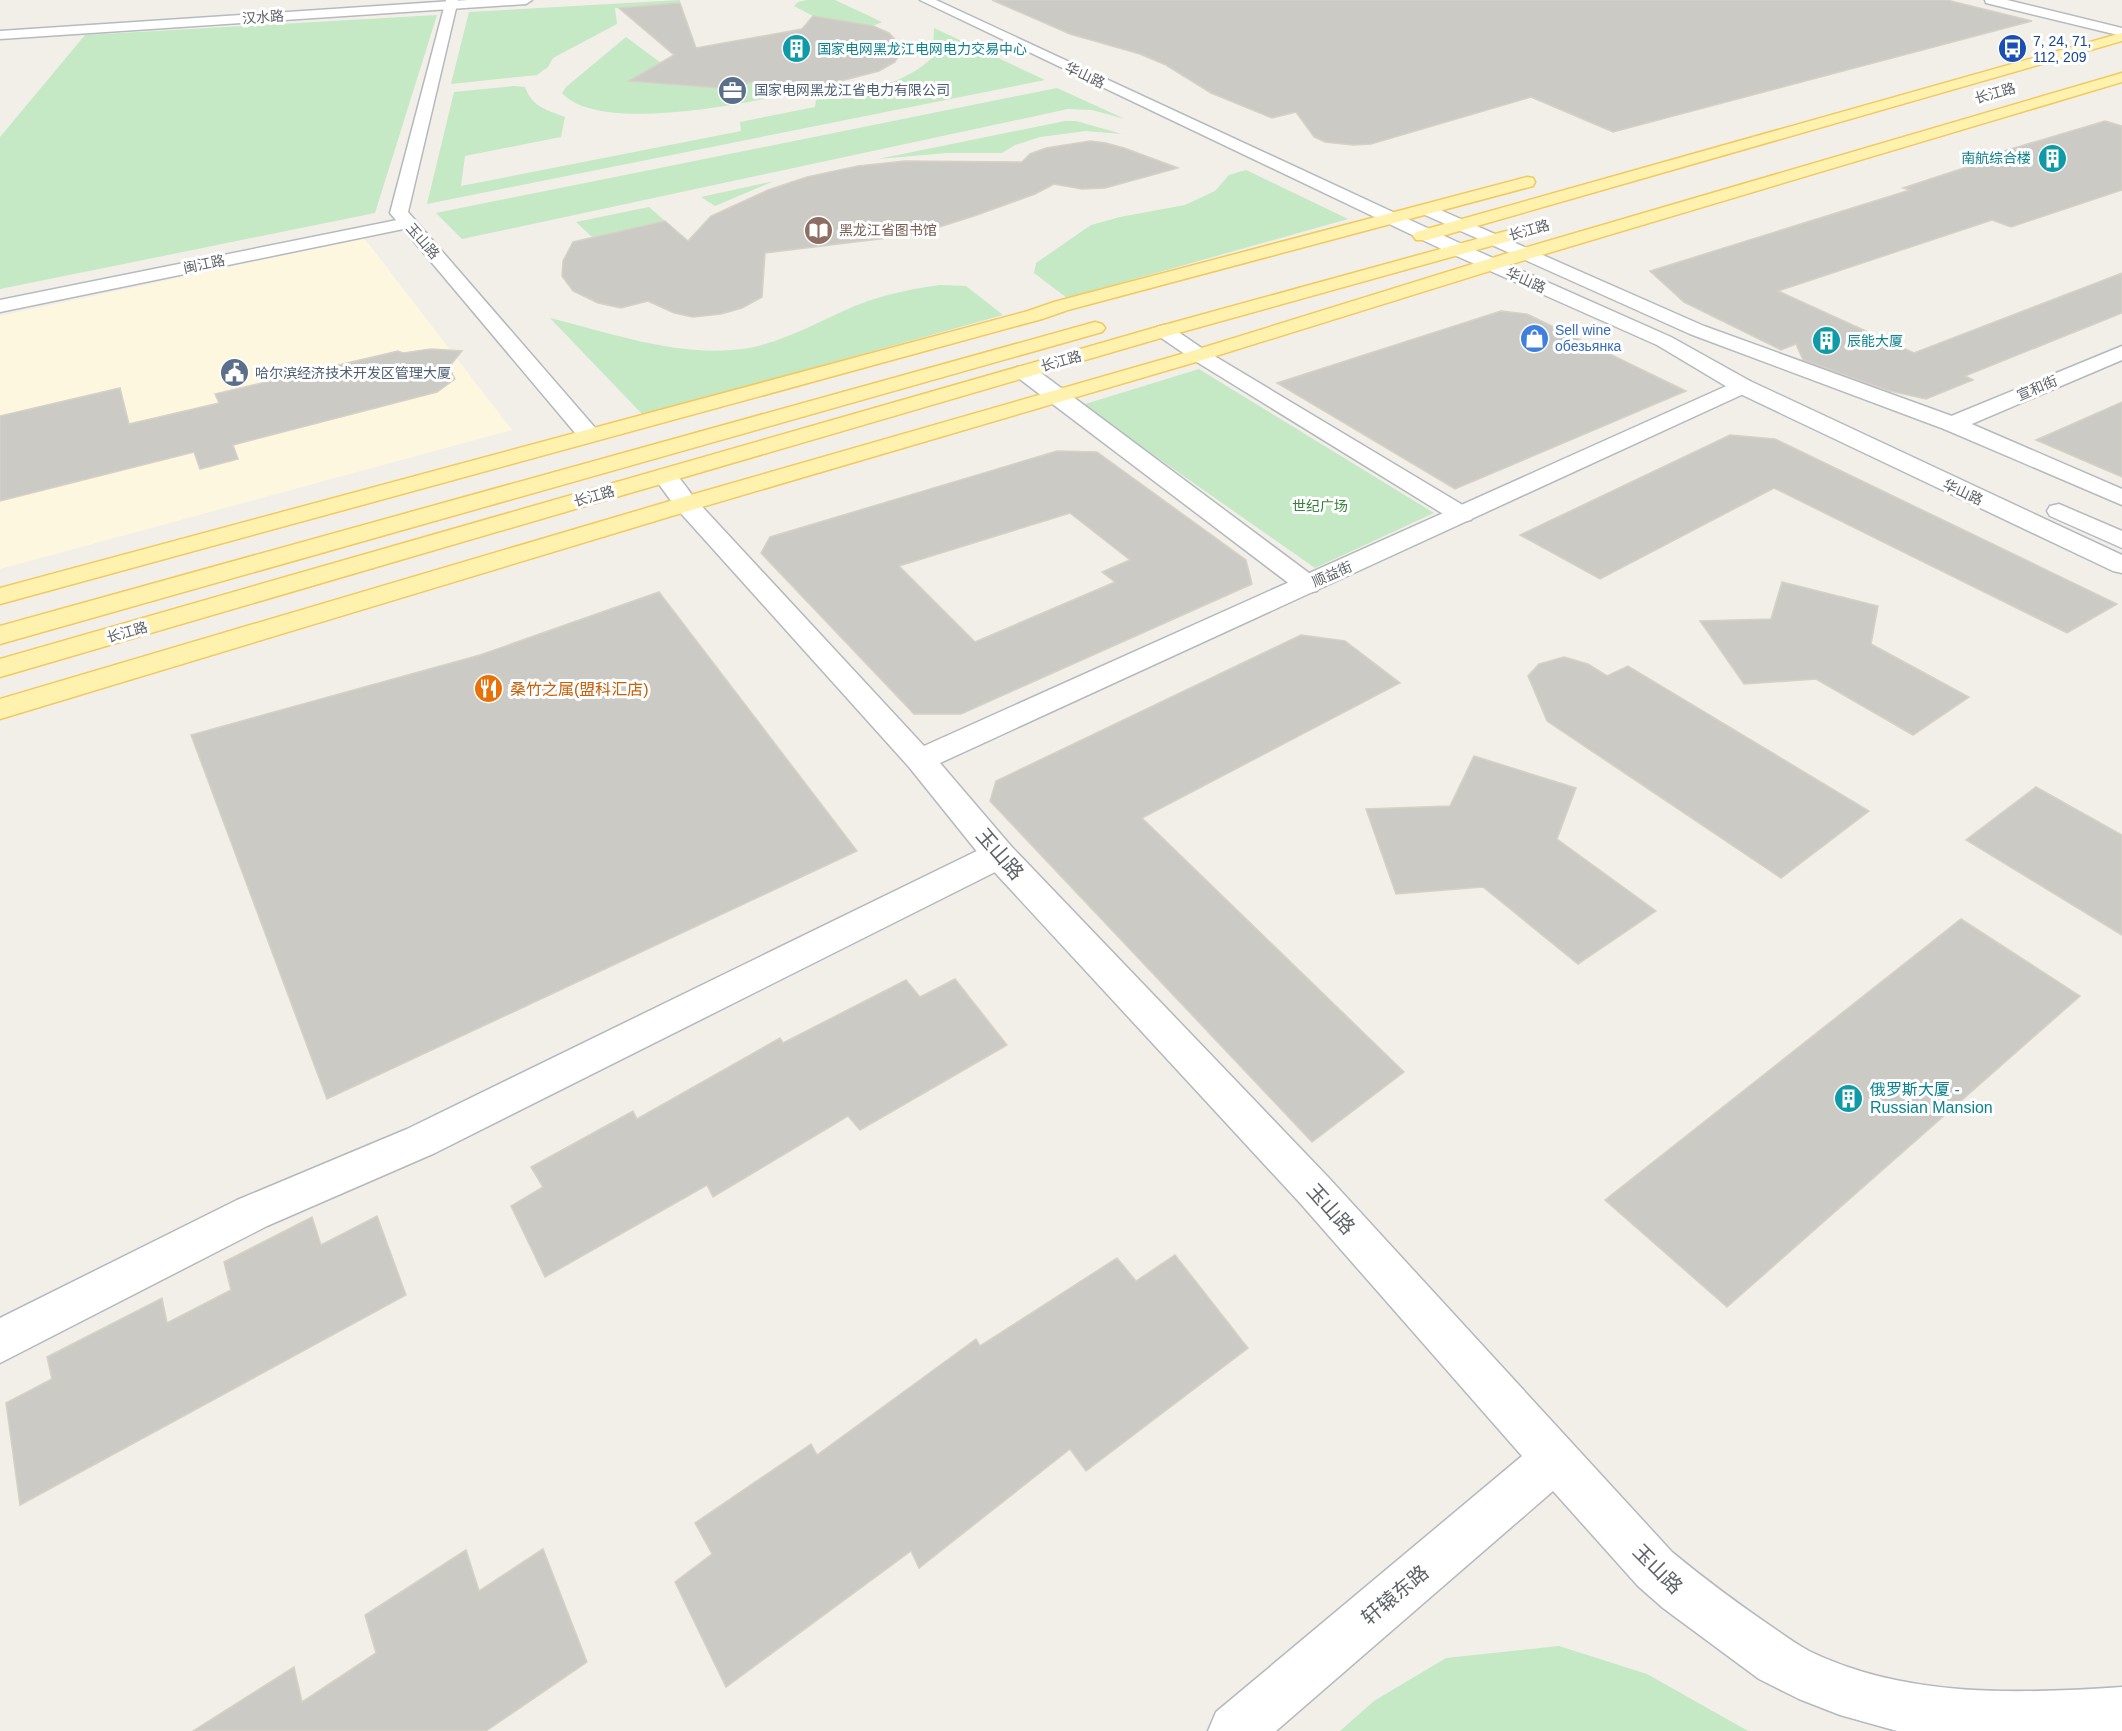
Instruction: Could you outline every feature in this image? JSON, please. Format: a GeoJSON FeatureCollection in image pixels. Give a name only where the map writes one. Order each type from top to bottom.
{"type":"FeatureCollection","features":[{"type":"Feature","properties":{"kind":"main road","name":"汉水路"},"geometry":{"type":"LineString","coordinates":[[0,28],[448,2],[526,0]]}},
{"type":"Feature","properties":{"kind":"main road","name":"华山路"},"geometry":{"type":"LineString","coordinates":[[926,0],[1492,265],[1664,341],[1742,386],[2122,566]]}},
{"type":"Feature","properties":{"kind":"main road","name":"华山路"},"geometry":{"type":"LineString","coordinates":[[958,0],[1188,102]]}},
{"type":"Feature","properties":{"kind":"main road"},"geometry":{"type":"LineString","coordinates":[[1991,0],[2122,32]]}},
{"type":"Feature","properties":{"kind":"main road","name":"汉水路"},"geometry":{"type":"LineString","coordinates":[[0,35],[448,2]]}},
{"type":"Feature","properties":{"kind":"main road","name":"玉山路"},"geometry":{"type":"LineString","coordinates":[[448,2],[403,218],[589,435]]}},
{"type":"Feature","properties":{"kind":"main road"},"geometry":{"type":"LineString","coordinates":[[1906,78],[2122,20]]}},
{"type":"Feature","properties":{"kind":"main road","name":"长江路"},"geometry":{"type":"LineString","coordinates":[[1394,244],[2122,38]]}},
{"type":"Feature","properties":{"kind":"main road","name":"长江路"},"geometry":{"type":"LineString","coordinates":[[1826,142],[2122,55]]}},
{"type":"Feature","properties":{"kind":"main road"},"geometry":{"type":"LineString","coordinates":[[0,709],[676,490],[1056,397],[1528,253],[2122,77]]}},
{"type":"Feature","properties":{"kind":"main road"},"geometry":{"type":"LineString","coordinates":[[0,596],[1542,178]]}},
{"type":"Feature","properties":{"kind":"main road","name":"华山路"},"geometry":{"type":"LineString","coordinates":[[1395,195],[1697,330],[1952,424],[2122,498]]}},
{"type":"Feature","properties":{"kind":"main road","name":"闽江路"},"geometry":{"type":"LineString","coordinates":[[0,294],[403,218]]}},
{"type":"Feature","properties":{"kind":"main road","name":"闽江路"},"geometry":{"type":"LineString","coordinates":[[0,306],[403,218]]}},
{"type":"Feature","properties":{"kind":"main road","name":"长江路"},"geometry":{"type":"LineString","coordinates":[[0,668],[676,490],[1025,372],[1553,222]]}},
{"type":"Feature","properties":{"kind":"main road","name":"长江路"},"geometry":{"type":"LineString","coordinates":[[0,635],[1117,321]]}},
{"type":"Feature","properties":{"kind":"main road"},"geometry":{"type":"LineString","coordinates":[[1697,330],[1858,404],[2122,520]]}},
{"type":"Feature","properties":{"kind":"main road"},"geometry":{"type":"LineString","coordinates":[[1164,331],[1199,355],[1462,515]]}},
{"type":"Feature","properties":{"kind":"main road"},"geometry":{"type":"LineString","coordinates":[[1664,341],[1793,391],[2122,540]]}},
{"type":"Feature","properties":{"kind":"main road","name":"宣和街"},"geometry":{"type":"LineString","coordinates":[[1952,424],[2122,352]]}},
{"type":"Feature","properties":{"kind":"main road"},"geometry":{"type":"LineString","coordinates":[[1025,372],[1308,585]]}},
{"type":"Feature","properties":{"kind":"main road","name":"顺益街"},"geometry":{"type":"LineString","coordinates":[[920,760],[1742,386]]}},
{"type":"Feature","properties":{"kind":"main road","name":"玉山路"},"geometry":{"type":"LineString","coordinates":[[676,490],[920,760],[999,855],[1314,1190],[1663,1576],[1693,1603],[1794,1671],[1859,1695],[1921,1710],[1976,1717],[2058,1718],[2122,1713]]}},
{"type":"Feature","properties":{"kind":"main road"},"geometry":{"type":"LineString","coordinates":[[0,1341],[252,1213],[421,1141],[999,855]]}},
{"type":"Feature","properties":{"kind":"main road","name":"轩辕东路"},"geometry":{"type":"LineString","coordinates":[[1235,1731],[1556,1458]]}},
{"type":"Feature","properties":{"kind":"shaded area","name":"哈尔滨经济技术开发区管理大厦"},"geometry":{"type":"Polygon","coordinates":[[[364,238],[512,430],[0,569],[0,316],[364,238]]]}},
{"type":"Feature","properties":{"kind":"green space"},"geometry":{"type":"Polygon","coordinates":[[[680,0],[680,3],[615,8],[617,24],[553,58],[548,67],[537,75],[451,84],[469,12],[680,0]]]}},
{"type":"Feature","properties":{"kind":"green space"},"geometry":{"type":"Polygon","coordinates":[[[835,0],[882,22],[873,26],[813,16],[794,6],[798,2],[835,0]]]}},
{"type":"Feature","properties":{"kind":"green space"},"geometry":{"type":"Polygon","coordinates":[[[437,15],[375,213],[0,289],[0,137],[85,35],[437,15]]]}},
{"type":"Feature","properties":{"kind":"green space"},"geometry":{"type":"Polygon","coordinates":[[[934,28],[1045,80],[427,204],[454,92],[525,87],[536,103],[546,110],[565,117],[561,137],[465,156],[461,186],[741,131],[740,122],[815,107],[816,100],[893,82],[921,67],[933,57],[934,28]]]}},
{"type":"Feature","properties":{"kind":"green space"},"geometry":{"type":"Polygon","coordinates":[[[626,37],[661,63],[669,84],[720,88],[753,82],[799,86],[833,83],[857,77],[830,84],[793,93],[750,102],[659,113],[618,113],[584,107],[562,93],[566,87],[626,37]]]}},
{"type":"Feature","properties":{"kind":"green space"},"geometry":{"type":"Polygon","coordinates":[[[1057,88],[1125,119],[1092,110],[1068,109],[462,239],[436,213],[1057,88]]]}},
{"type":"Feature","properties":{"kind":"green space"},"geometry":{"type":"Polygon","coordinates":[[[1065,121],[1076,121],[1122,134],[1086,131],[1040,137],[1015,145],[1002,153],[947,153],[878,159],[1065,121]]]}},
{"type":"Feature","properties":{"kind":"green space"},"geometry":{"type":"Polygon","coordinates":[[[1246,170],[1348,219],[1067,298],[1034,273],[1036,263],[1091,225],[1185,205],[1215,191],[1229,175],[1246,170]]]}},
{"type":"Feature","properties":{"kind":"green space"},"geometry":{"type":"Polygon","coordinates":[[[774,181],[715,206],[701,197],[774,181]]]}},
{"type":"Feature","properties":{"kind":"green space"},"geometry":{"type":"Polygon","coordinates":[[[649,207],[665,221],[592,237],[576,222],[649,207]]]}},
{"type":"Feature","properties":{"kind":"green space"},"geometry":{"type":"Polygon","coordinates":[[[940,285],[966,286],[1003,315],[643,415],[550,318],[674,348],[724,351],[749,348],[780,339],[868,301],[904,291],[940,285]]]}},
{"type":"Feature","properties":{"kind":"green space","name":"世纪广场"},"geometry":{"type":"Polygon","coordinates":[[[1199,369],[1434,513],[1315,568],[1082,405],[1199,369]]]}},
{"type":"Feature","properties":{"kind":"green space"},"geometry":{"type":"Polygon","coordinates":[[[1559,1646],[1647,1674],[1748,1731],[1340,1731],[1374,1701],[1446,1658],[1559,1646]]]}},
{"type":"Feature","properties":{"kind":"building"},"geometry":{"type":"Polygon","coordinates":[[[992,0],[1947,0],[2032,21],[1613,132],[1531,97],[1371,144],[1353,145],[1325,142],[1314,137],[1296,112],[1272,118],[1211,93],[1166,65],[1140,54],[1070,34],[992,0]]]}},
{"type":"Feature","properties":{"kind":"building","name":"国家电网黑龙江电网电力交易中心"},"geometry":{"type":"Polygon","coordinates":[[[680,3],[696,48],[802,29],[813,16],[873,26],[889,33],[903,48],[895,62],[879,71],[833,83],[799,86],[753,82],[720,88],[629,81],[674,55],[619,8],[680,3]]]}},
{"type":"Feature","properties":{"kind":"building"},"geometry":{"type":"Polygon","coordinates":[[[2105,121],[2122,126],[2122,190],[2011,227],[1992,220],[1778,291],[1914,353],[2122,273],[2122,313],[1965,376],[1973,380],[1926,399],[1890,391],[1803,360],[1796,344],[1781,350],[1684,302],[1650,271],[1910,190],[1903,188],[1973,165],[1967,162],[2105,121]]]}},
{"type":"Feature","properties":{"kind":"building","name":"黑龙江省图书馆"},"geometry":{"type":"Polygon","coordinates":[[[1090,141],[1124,148],[1178,168],[1105,188],[1082,189],[1054,184],[1035,194],[974,216],[896,237],[765,253],[762,297],[742,308],[721,314],[693,317],[674,313],[648,301],[621,308],[598,303],[573,291],[562,276],[563,261],[573,242],[665,221],[688,241],[711,216],[768,190],[807,177],[858,166],[905,161],[1022,162],[1030,154],[1046,148],[1090,141]]]}},
{"type":"Feature","properties":{"kind":"building"},"geometry":{"type":"Polygon","coordinates":[[[1501,311],[1527,314],[1686,391],[1455,489],[1277,383],[1501,311]]]}},
{"type":"Feature","properties":{"kind":"building"},"geometry":{"type":"Polygon","coordinates":[[[431,349],[462,351],[449,367],[455,379],[437,392],[233,445],[238,459],[200,469],[194,452],[0,501],[0,416],[120,388],[129,424],[219,403],[215,394],[398,351],[403,353],[431,349]]]}},
{"type":"Feature","properties":{"kind":"building"},"geometry":{"type":"Polygon","coordinates":[[[2122,402],[2122,477],[2036,440],[2122,402]]]}},
{"type":"Feature","properties":{"kind":"building"},"geometry":{"type":"Polygon","coordinates":[[[1730,435],[1775,439],[2117,604],[2067,633],[1774,488],[1600,579],[1520,535],[1730,435]]]}},
{"type":"Feature","properties":{"kind":"building"},"geometry":{"type":"Polygon","coordinates":[[[1057,451],[1097,452],[1246,560],[1252,584],[961,714],[914,714],[761,553],[770,537],[1057,451]],[[1070,513],[899,566],[975,642],[1115,582],[1102,572],[1130,560],[1070,513]]]}},
{"type":"Feature","properties":{"kind":"building"},"geometry":{"type":"Polygon","coordinates":[[[1782,582],[1878,606],[1871,644],[1969,697],[1913,735],[1816,679],[1744,684],[1700,621],[1771,619],[1782,582]]]}},
{"type":"Feature","properties":{"kind":"building"},"geometry":{"type":"Polygon","coordinates":[[[659,592],[857,851],[327,1099],[191,735],[480,655],[659,592]]]}},
{"type":"Feature","properties":{"kind":"building"},"geometry":{"type":"Polygon","coordinates":[[[1301,635],[1345,641],[1400,683],[1142,818],[1404,1072],[1312,1142],[990,801],[996,781],[1301,635]]]}},
{"type":"Feature","properties":{"kind":"building"},"geometry":{"type":"Polygon","coordinates":[[[1564,657],[1588,664],[1607,676],[1628,666],[1869,811],[1781,878],[1547,721],[1528,676],[1539,664],[1564,657]]]}},
{"type":"Feature","properties":{"kind":"building"},"geometry":{"type":"Polygon","coordinates":[[[1474,756],[1576,788],[1557,839],[1656,911],[1578,964],[1483,887],[1396,894],[1366,809],[1450,806],[1474,756]]]}},
{"type":"Feature","properties":{"kind":"building"},"geometry":{"type":"Polygon","coordinates":[[[2036,787],[2122,835],[2122,935],[1966,840],[2036,787]]]}},
{"type":"Feature","properties":{"kind":"building","name":"俄罗斯大厦 - Russian Mansion"},"geometry":{"type":"Polygon","coordinates":[[[1961,919],[2080,996],[1727,1307],[1605,1200],[1961,919]]]}},
{"type":"Feature","properties":{"kind":"building"},"geometry":{"type":"Polygon","coordinates":[[[955,979],[1007,1045],[860,1130],[848,1116],[713,1197],[707,1185],[545,1277],[511,1206],[543,1187],[531,1167],[633,1111],[637,1119],[780,1038],[783,1043],[906,980],[920,997],[955,979]]]}},
{"type":"Feature","properties":{"kind":"building"},"geometry":{"type":"Polygon","coordinates":[[[377,1216],[406,1295],[20,1505],[6,1403],[52,1379],[47,1357],[162,1298],[167,1323],[231,1290],[224,1262],[312,1217],[321,1245],[377,1216]]]}},
{"type":"Feature","properties":{"kind":"building"},"geometry":{"type":"Polygon","coordinates":[[[1175,1255],[1248,1348],[1086,1471],[1070,1449],[919,1568],[911,1551],[726,1687],[675,1582],[712,1554],[695,1523],[811,1444],[817,1455],[976,1339],[980,1346],[1117,1258],[1136,1281],[1175,1255]]]}},
{"type":"Feature","properties":{"kind":"building"},"geometry":{"type":"Polygon","coordinates":[[[543,1549],[587,1662],[486,1731],[193,1731],[294,1667],[302,1702],[376,1653],[365,1615],[466,1550],[479,1591],[543,1549]]]}},
{"type":"Feature","properties":{"kind":"place","name":"国家电网黑龙江电网电力交易中心"},"geometry":{"type":"Point","coordinates":[796,49]}},
{"type":"Feature","properties":{"kind":"place","name":"7, 24, 71, 112, 209"},"geometry":{"type":"Point","coordinates":[2012,49]}},
{"type":"Feature","properties":{"kind":"place","name":"国家电网黑龙江省电力有限公司"},"geometry":{"type":"Point","coordinates":[733,90]}},
{"type":"Feature","properties":{"kind":"place","name":"南航综合楼"},"geometry":{"type":"Point","coordinates":[2052,158]}},
{"type":"Feature","properties":{"kind":"place","name":"黑龙江省图书馆"},"geometry":{"type":"Point","coordinates":[818,230]}},
{"type":"Feature","properties":{"kind":"place","name":"Sell wine обезьянка"},"geometry":{"type":"Point","coordinates":[1534,338]}},
{"type":"Feature","properties":{"kind":"place","name":"辰能大厦"},"geometry":{"type":"Point","coordinates":[1826,341]}},
{"type":"Feature","properties":{"kind":"place","name":"哈尔滨经济技术开发区管理大厦"},"geometry":{"type":"Point","coordinates":[234,373]}},
{"type":"Feature","properties":{"kind":"place","name":"桑竹之属(盟科汇店)"},"geometry":{"type":"Point","coordinates":[489,689]}},
{"type":"Feature","properties":{"kind":"place","name":"俄罗斯大厦 - Russian Mansion"},"geometry":{"type":"Point","coordinates":[1849,1098]}}]}
